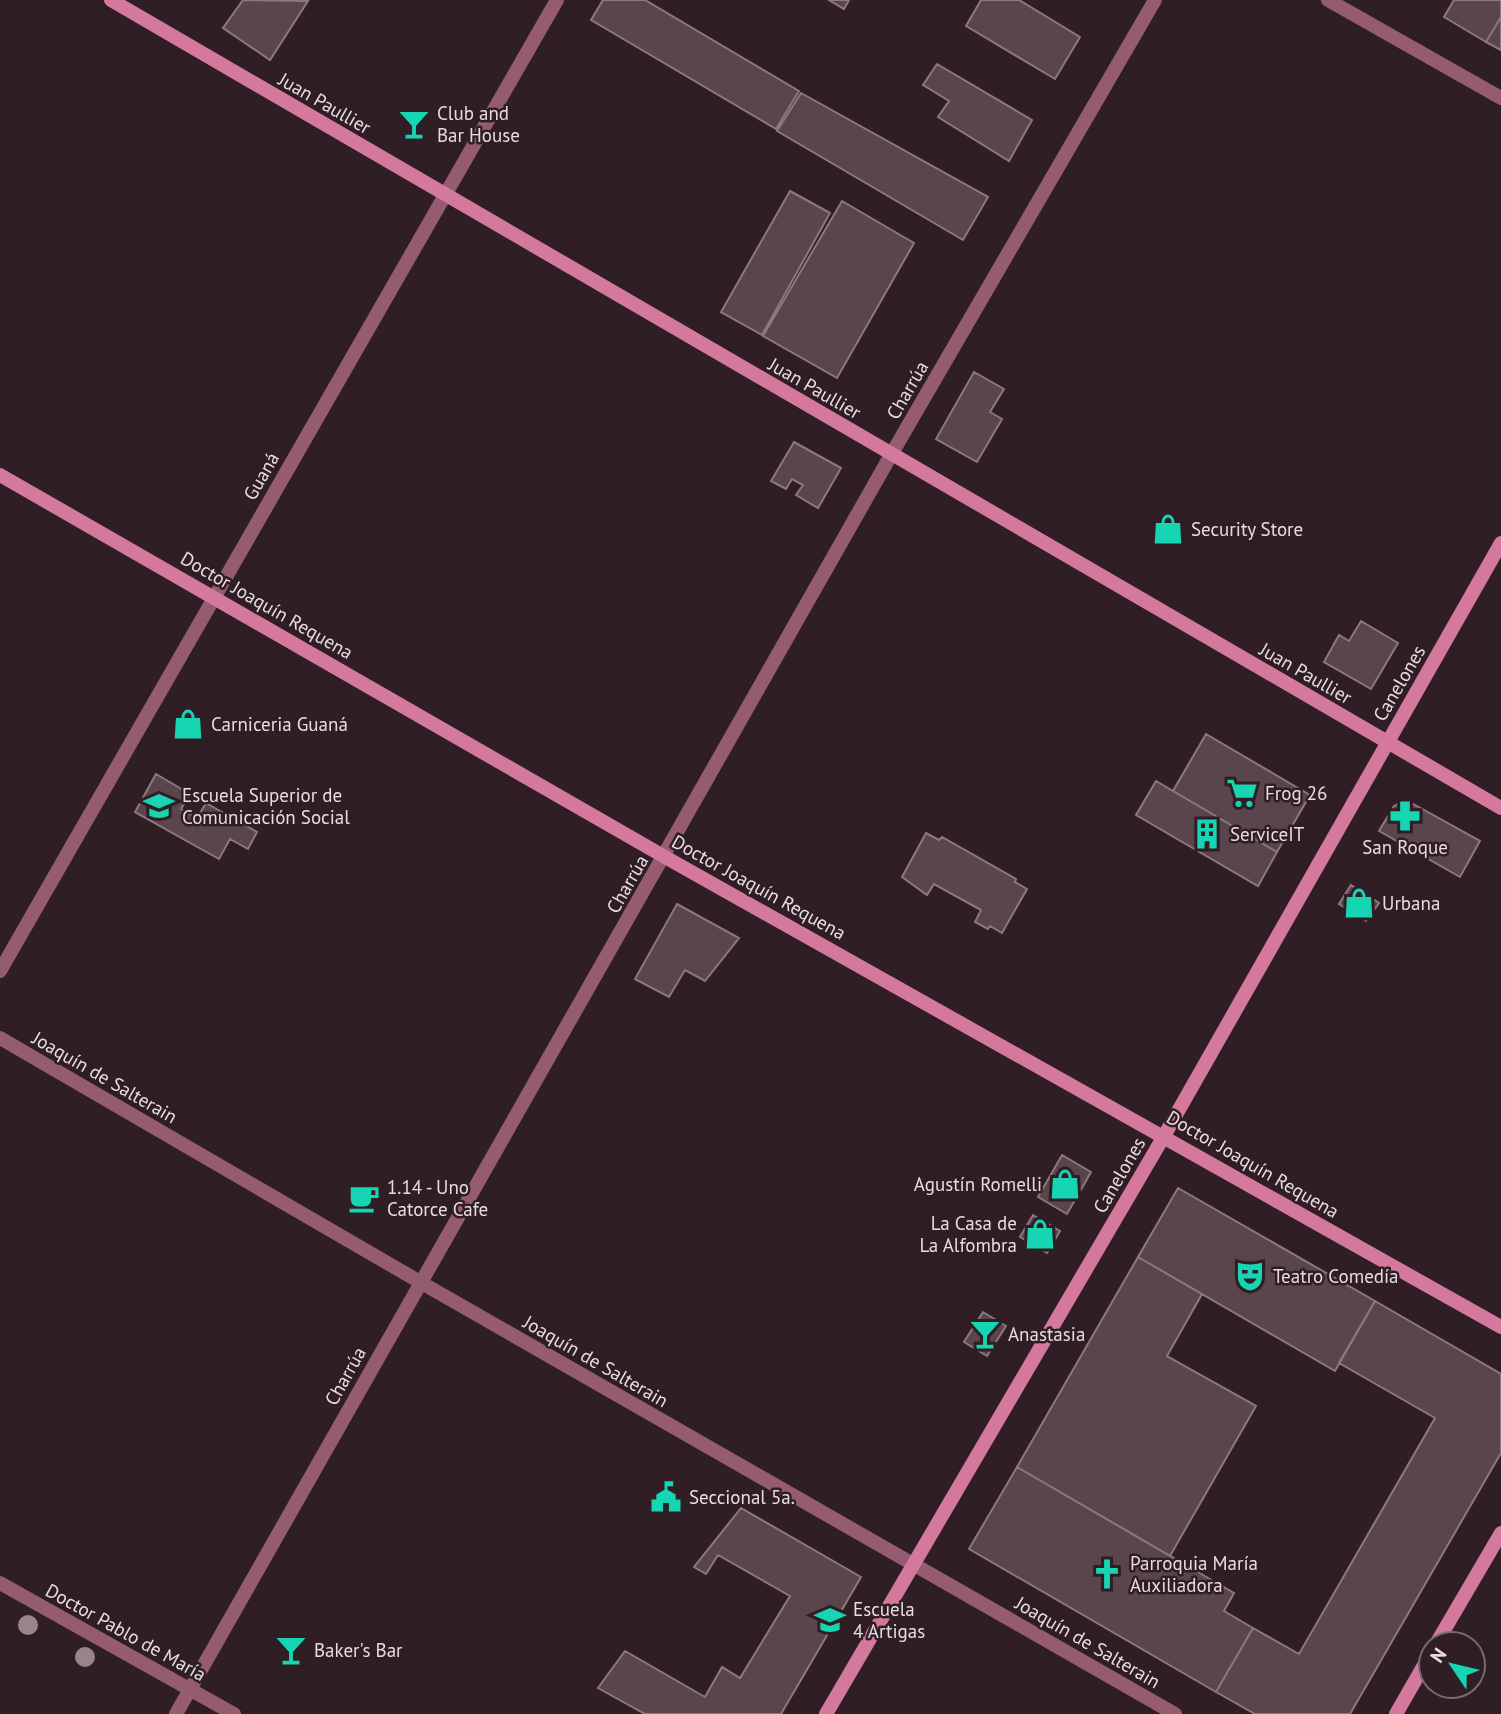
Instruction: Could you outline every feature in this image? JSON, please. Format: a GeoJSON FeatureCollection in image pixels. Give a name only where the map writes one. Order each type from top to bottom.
{"type":"FeatureCollection","features":[{"type":"Feature","properties":{"kind":"street","name":"Juan Paullier"},"geometry":{"type":"LineString","coordinates":[[111,0],[1501,808]]}},
{"type":"Feature","properties":{"kind":"street","name":"Guaná"},"geometry":{"type":"LineString","coordinates":[[0,971],[557,0]]}},
{"type":"Feature","properties":{"kind":"street","name":"Charrúa"},"geometry":{"type":"LineString","coordinates":[[176,1714],[891,455],[1155,0]]}},
{"type":"Feature","properties":{"kind":"street"},"geometry":{"type":"LineString","coordinates":[[1328,0],[1501,98]]}},
{"type":"Feature","properties":{"kind":"street","name":"Doctor Joaquín Requena"},"geometry":{"type":"LineString","coordinates":[[0,475],[665,857],[1501,1327]]}},
{"type":"Feature","properties":{"kind":"street","name":"Canelones"},"geometry":{"type":"LineString","coordinates":[[826,1714],[1164,1136],[1501,543]]}},
{"type":"Feature","properties":{"kind":"street","name":"Joaquín de Salterain"},"geometry":{"type":"LineString","coordinates":[[0,1038],[1175,1714]]}},
{"type":"Feature","properties":{"kind":"street"},"geometry":{"type":"LineString","coordinates":[[1444,1630],[1501,1532]]}},
{"type":"Feature","properties":{"kind":"street","name":"Doctor Pablo de María"},"geometry":{"type":"LineString","coordinates":[[0,1583],[233,1714]]}},
{"type":"Feature","properties":{"kind":"street"},"geometry":{"type":"LineString","coordinates":[[1396,1714],[1417,1677]]}},
{"type":"Feature","properties":{"kind":"building"},"geometry":{"type":"Polygon","coordinates":[[[243,0],[308,1],[270,60],[223,28],[243,0]]]}},
{"type":"Feature","properties":{"kind":"building"},"geometry":{"type":"Polygon","coordinates":[[[603,0],[645,0],[799,91],[776,129],[591,20],[603,0]]]}},
{"type":"Feature","properties":{"kind":"building"},"geometry":{"type":"Polygon","coordinates":[[[829,0],[849,0],[844,9],[829,0]]]}},
{"type":"Feature","properties":{"kind":"building"},"geometry":{"type":"Polygon","coordinates":[[[981,0],[1019,0],[1080,37],[1055,79],[966,26],[981,0]]]}},
{"type":"Feature","properties":{"kind":"building"},"geometry":{"type":"Polygon","coordinates":[[[1454,0],[1501,0],[1501,17],[1486,42],[1444,17],[1454,0]]]}},
{"type":"Feature","properties":{"kind":"building"},"geometry":{"type":"Polygon","coordinates":[[[1501,17],[1501,50],[1486,42],[1501,17]]]}},
{"type":"Feature","properties":{"kind":"building"},"geometry":{"type":"Polygon","coordinates":[[[937,64],[1032,120],[1009,161],[938,117],[949,101],[923,85],[937,64]]]}},
{"type":"Feature","properties":{"kind":"building"},"geometry":{"type":"Polygon","coordinates":[[[801,93],[988,197],[963,240],[777,131],[801,93]]]}},
{"type":"Feature","properties":{"kind":"building"},"geometry":{"type":"Polygon","coordinates":[[[790,191],[830,213],[762,335],[721,312],[790,191]]]}},
{"type":"Feature","properties":{"kind":"building"},"geometry":{"type":"Polygon","coordinates":[[[842,201],[914,243],[837,378],[763,336],[842,201]]]}},
{"type":"Feature","properties":{"kind":"building"},"geometry":{"type":"Polygon","coordinates":[[[974,372],[1004,389],[990,412],[1002,419],[977,462],[936,439],[974,372]]]}},
{"type":"Feature","properties":{"kind":"building"},"geometry":{"type":"Polygon","coordinates":[[[794,442],[841,468],[818,508],[796,495],[803,485],[792,479],[786,489],[771,481],[794,442]]]}},
{"type":"Feature","properties":{"kind":"building"},"geometry":{"type":"Polygon","coordinates":[[[1361,621],[1398,643],[1371,689],[1324,662],[1339,635],[1349,641],[1361,621]]]}},
{"type":"Feature","properties":{"kind":"building","name":"Frog 26"},"geometry":{"type":"Polygon","coordinates":[[[1206,734],[1310,795],[1277,852],[1173,791],[1206,734]]]}},
{"type":"Feature","properties":{"kind":"building"},"geometry":{"type":"Polygon","coordinates":[[[156,774],[190,794],[181,809],[197,818],[206,803],[257,832],[248,849],[230,839],[219,859],[135,812],[156,774]]]}},
{"type":"Feature","properties":{"kind":"building","name":"ServiceIT"},"geometry":{"type":"Polygon","coordinates":[[[1156,781],[1277,852],[1258,886],[1136,815],[1156,781]]]}},
{"type":"Feature","properties":{"kind":"building"},"geometry":{"type":"Polygon","coordinates":[[[1406,800],[1480,841],[1460,877],[1379,831],[1394,806],[1406,800]]]}},
{"type":"Feature","properties":{"kind":"building"},"geometry":{"type":"Polygon","coordinates":[[[926,833],[939,840],[942,837],[1016,879],[1015,882],[1027,889],[1002,933],[975,922],[981,910],[934,884],[927,895],[902,877],[926,833]]]}},
{"type":"Feature","properties":{"kind":"building","name":"Urbana"},"geometry":{"type":"Polygon","coordinates":[[[1351,885],[1379,903],[1366,921],[1339,904],[1351,885]]]}},
{"type":"Feature","properties":{"kind":"building"},"geometry":{"type":"Polygon","coordinates":[[[677,904],[739,938],[705,981],[685,970],[669,997],[635,979],[677,904]]]}},
{"type":"Feature","properties":{"kind":"building","name":"Agustín Romelli"},"geometry":{"type":"Polygon","coordinates":[[[1062,1155],[1091,1172],[1067,1214],[1038,1197],[1062,1155]]]}},
{"type":"Feature","properties":{"kind":"building","name":"Teatro Comedía"},"geometry":{"type":"Polygon","coordinates":[[[1178,1188],[1375,1301],[1335,1371],[1138,1257],[1178,1188]]]}},
{"type":"Feature","properties":{"kind":"building","name":"La Casa de La Alfombra"},"geometry":{"type":"Polygon","coordinates":[[[1033,1215],[1060,1231],[1047,1253],[1020,1237],[1033,1215]]]}},
{"type":"Feature","properties":{"kind":"building"},"geometry":{"type":"Polygon","coordinates":[[[1138,1257],[1202,1294],[1167,1356],[1256,1406],[1170,1556],[1017,1467],[1138,1257]]]}},
{"type":"Feature","properties":{"kind":"building"},"geometry":{"type":"Polygon","coordinates":[[[1375,1301],[1501,1374],[1501,1453],[1350,1714],[1255,1714],[1216,1692],[1253,1628],[1299,1654],[1435,1418],[1339,1363],[1375,1301]]]}},
{"type":"Feature","properties":{"kind":"building","name":"Anastasia"},"geometry":{"type":"Polygon","coordinates":[[[983,1312],[1006,1326],[987,1356],[964,1342],[983,1312]]]}},
{"type":"Feature","properties":{"kind":"building","name":"Parroquia María Auxiliadora"},"geometry":{"type":"Polygon","coordinates":[[[1017,1467],[1234,1593],[1224,1611],[1253,1628],[1216,1692],[969,1549],[1017,1467]]]}},
{"type":"Feature","properties":{"kind":"building"},"geometry":{"type":"Polygon","coordinates":[[[741,1508],[861,1577],[781,1714],[645,1714],[598,1688],[625,1651],[705,1697],[722,1667],[740,1678],[790,1596],[718,1555],[706,1574],[694,1567],[741,1508]]]}},
{"type":"Feature","properties":{"kind":"place","name":"Club and Bar House"},"geometry":{"type":"Point","coordinates":[414,124]}},
{"type":"Feature","properties":{"kind":"place","name":"Security Store"},"geometry":{"type":"Point","coordinates":[1168,529]}},
{"type":"Feature","properties":{"kind":"place","name":"Carniceria Guaná"},"geometry":{"type":"Point","coordinates":[188,724]}},
{"type":"Feature","properties":{"kind":"place","name":"Frog 26"},"geometry":{"type":"Point","coordinates":[1242,793]}},
{"type":"Feature","properties":{"kind":"place","name":"Escuela Superior de Comunicación Social"},"geometry":{"type":"Point","coordinates":[159,806]}},
{"type":"Feature","properties":{"kind":"place","name":"San Roque"},"geometry":{"type":"Point","coordinates":[1405,816]}},
{"type":"Feature","properties":{"kind":"place","name":"ServiceIT"},"geometry":{"type":"Point","coordinates":[1207,834]}},
{"type":"Feature","properties":{"kind":"place","name":"Urbana"},"geometry":{"type":"Point","coordinates":[1359,903]}},
{"type":"Feature","properties":{"kind":"place","name":"Agustín Romelli"},"geometry":{"type":"Point","coordinates":[1065,1184]}},
{"type":"Feature","properties":{"kind":"place","name":"1.14 - Uno Catorce Cafe"},"geometry":{"type":"Point","coordinates":[364,1198]}},
{"type":"Feature","properties":{"kind":"place","name":"La Casa de La Alfombra"},"geometry":{"type":"Point","coordinates":[1040,1234]}},
{"type":"Feature","properties":{"kind":"place","name":"Teatro Comedía"},"geometry":{"type":"Point","coordinates":[1250,1276]}},
{"type":"Feature","properties":{"kind":"place","name":"Anastasia"},"geometry":{"type":"Point","coordinates":[985,1334]}},
{"type":"Feature","properties":{"kind":"place","name":"Seccional 5a."},"geometry":{"type":"Point","coordinates":[666,1497]}},
{"type":"Feature","properties":{"kind":"place","name":"Parroquia María Auxiliadora"},"geometry":{"type":"Point","coordinates":[1107,1574]}},
{"type":"Feature","properties":{"kind":"place","name":"Escuela 4 Artigas"},"geometry":{"type":"Point","coordinates":[830,1620]}},
{"type":"Feature","properties":{"kind":"place","name":"Baker's Bar"},"geometry":{"type":"Point","coordinates":[291,1650]}}]}
